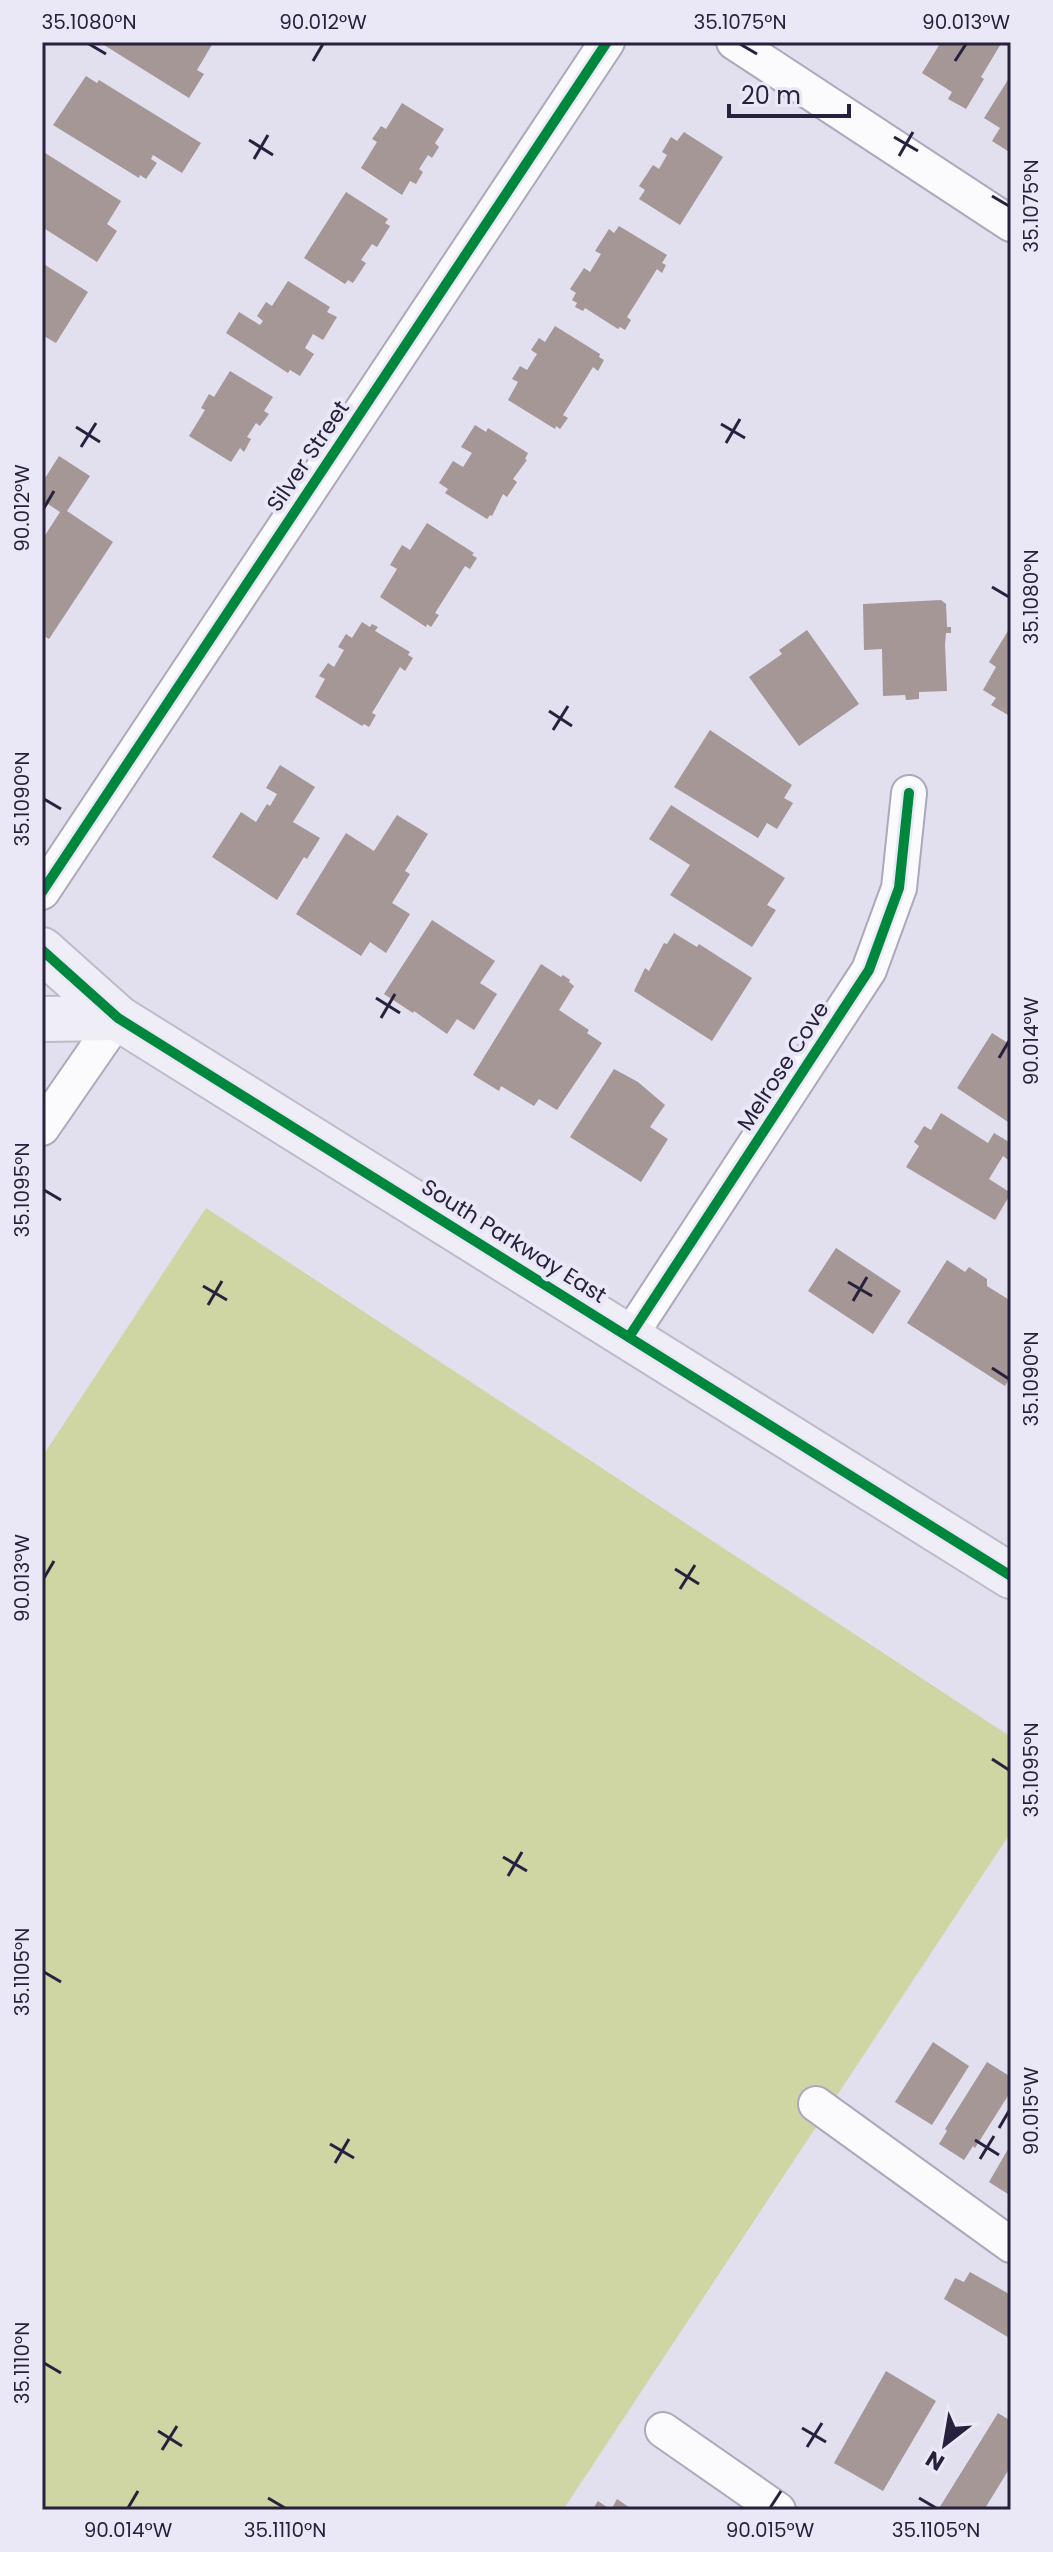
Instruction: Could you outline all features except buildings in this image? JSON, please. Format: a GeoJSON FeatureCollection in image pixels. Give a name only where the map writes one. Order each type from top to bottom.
{"type":"FeatureCollection","features":[{"type":"Feature","properties":{"kind":"main road","name":"South Parkway East"},"geometry":{"type":"LineString","coordinates":[[42,950],[118,1018],[1011,1576]]}},
{"type":"Feature","properties":{"kind":"main road"},"geometry":{"type":"LineString","coordinates":[[42,1019],[118,1018]]}},
{"type":"Feature","properties":{"kind":"main road","name":"South Parkway East"},"geometry":{"type":"LineString","coordinates":[[975,1552],[1011,1585]]}},
{"type":"Feature","properties":{"kind":"street","name":"Silver Street"},"geometry":{"type":"LineString","coordinates":[[42,892],[607,42]]}},
{"type":"Feature","properties":{"kind":"street"},"geometry":{"type":"LineString","coordinates":[[734,42],[1011,224]]}},
{"type":"Feature","properties":{"kind":"street","name":"Melrose Cove"},"geometry":{"type":"LineString","coordinates":[[629,1337],[869,970],[899,888],[909,793]]}},
{"type":"Feature","properties":{"kind":"street"},"geometry":{"type":"LineString","coordinates":[[42,1128],[118,1018]]}},
{"type":"Feature","properties":{"kind":"street"},"geometry":{"type":"LineString","coordinates":[[816,2104],[1011,2245]]}},
{"type":"Feature","properties":{"kind":"street"},"geometry":{"type":"LineString","coordinates":[[663,2430],[778,2510]]}},
{"type":"Feature","properties":{"kind":"green space"},"geometry":{"type":"Polygon","coordinates":[[[206,1208],[1011,1737],[1011,1832],[563,2510],[42,2510],[42,1457],[206,1208]]]}},
{"type":"Feature","properties":{"kind":"cycle path"},"geometry":{"type":"LineString","coordinates":[[42,892],[607,42]]}},
{"type":"Feature","properties":{"kind":"cycle path"},"geometry":{"type":"LineString","coordinates":[[629,1337],[869,970],[899,888],[909,793]]}},
{"type":"Feature","properties":{"kind":"cycle path"},"geometry":{"type":"LineString","coordinates":[[42,950],[118,1018],[1011,1576]]}}]}
